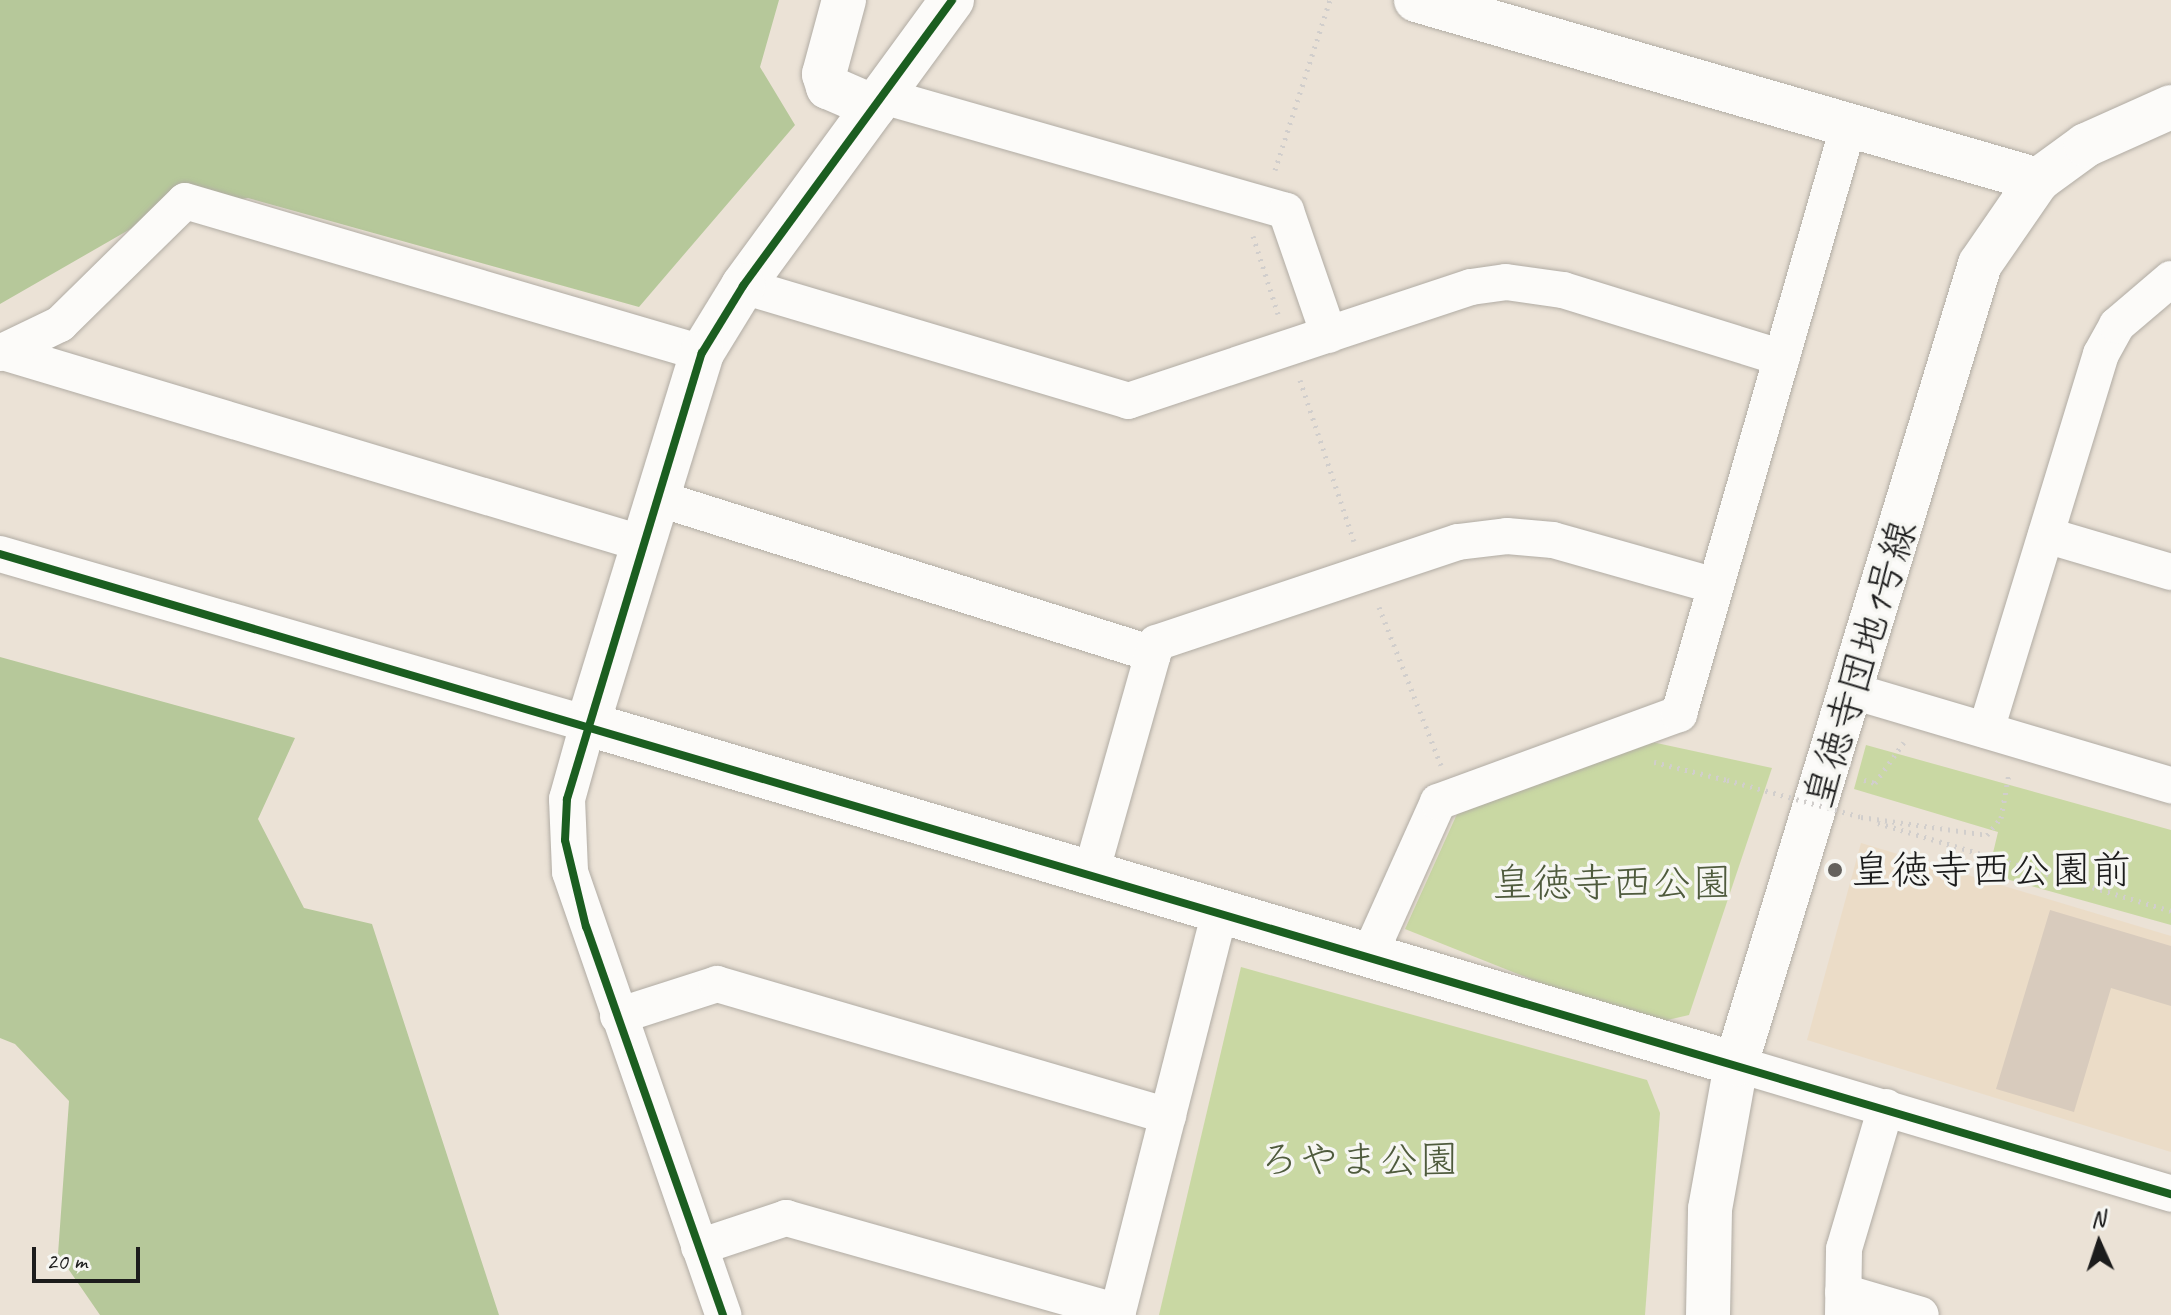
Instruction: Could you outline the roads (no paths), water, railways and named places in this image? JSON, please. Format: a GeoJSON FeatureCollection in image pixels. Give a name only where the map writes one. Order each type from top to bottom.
{"type":"FeatureCollection","features":[{"type":"Feature","properties":{"kind":"street"},"geometry":{"type":"LineString","coordinates":[[844,0],[827,55],[828,87],[1286,211],[1329,335]]}},
{"type":"Feature","properties":{"kind":"street"},"geometry":{"type":"LineString","coordinates":[[723,1315],[618,1016],[565,840],[567,799],[702,353],[743,286],[952,0]]}},
{"type":"Feature","properties":{"kind":"street"},"geometry":{"type":"LineString","coordinates":[[1421,1],[2038,180]]}},
{"type":"Feature","properties":{"kind":"street","name":"皇徳寺団地1号線"},"geometry":{"type":"LineString","coordinates":[[1708,1315],[1711,1196],[1736,1064],[1853,691],[1980,264],[2038,180],[2098,139],[2171,107]]}},
{"type":"Feature","properties":{"kind":"street"},"geometry":{"type":"LineString","coordinates":[[1368,958],[1424,820],[1453,796],[1679,714],[1849,124]]}},
{"type":"Feature","properties":{"kind":"street"},"geometry":{"type":"LineString","coordinates":[[1,353],[60,324],[185,201],[702,353]]}},
{"type":"Feature","properties":{"kind":"street"},"geometry":{"type":"LineString","coordinates":[[1986,730],[2101,354],[2117,325],[2171,279]]}},
{"type":"Feature","properties":{"kind":"street"},"geometry":{"type":"LineString","coordinates":[[743,286],[1128,401],[1290,347],[1506,282],[1563,290],[1782,358]]}},
{"type":"Feature","properties":{"kind":"street"},"geometry":{"type":"LineString","coordinates":[[1,353],[644,544]]}},
{"type":"Feature","properties":{"kind":"street"},"geometry":{"type":"LineString","coordinates":[[657,498],[1153,654]]}},
{"type":"Feature","properties":{"kind":"street"},"geometry":{"type":"LineString","coordinates":[[2046,535],[2171,572]]}},
{"type":"Feature","properties":{"kind":"street"},"geometry":{"type":"LineString","coordinates":[[1091,873],[1156,643],[1458,542],[1507,536],[1553,540],[1716,586]]}},
{"type":"Feature","properties":{"kind":"street"},"geometry":{"type":"LineString","coordinates":[[0,554],[588,724],[2171,1194]]}},
{"type":"Feature","properties":{"kind":"street"},"geometry":{"type":"LineString","coordinates":[[1853,691],[2171,785]]}},
{"type":"Feature","properties":{"kind":"street"},"geometry":{"type":"LineString","coordinates":[[699,1247],[786,1218],[1118,1314],[1220,911]]}},
{"type":"Feature","properties":{"kind":"street"},"geometry":{"type":"LineString","coordinates":[[618,1016],[717,984],[1168,1116]]}},
{"type":"Feature","properties":{"kind":"street"},"geometry":{"type":"LineString","coordinates":[[1886,1107],[1844,1249],[1843,1304],[1921,1315]]}},
{"type":"Feature","properties":{"kind":"place","name":"皇徳寺西公園前"},"geometry":{"type":"Point","coordinates":[1835,870]}},
{"type":"Feature","properties":{"kind":"park label","name":"皇徳寺西公園"},"geometry":{"type":"Point","coordinates":[1612,883]}},
{"type":"Feature","properties":{"kind":"park label","name":"ろやま公園"},"geometry":{"type":"Point","coordinates":[1359,1160]}}]}
